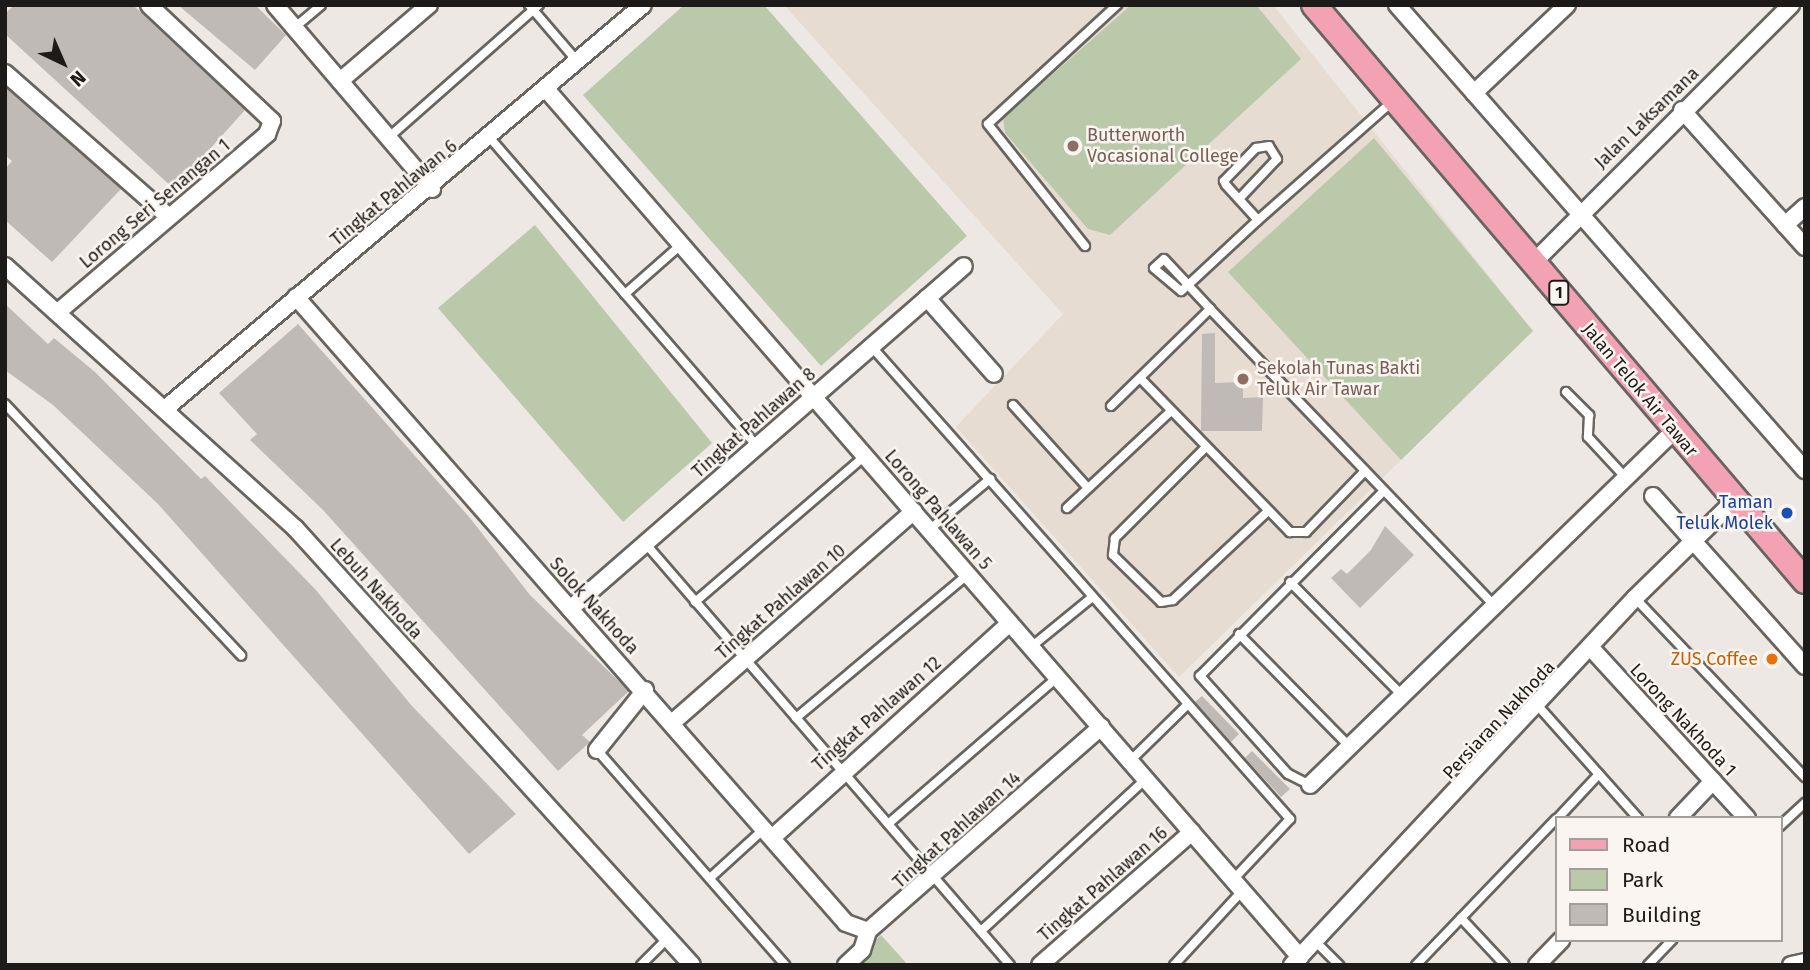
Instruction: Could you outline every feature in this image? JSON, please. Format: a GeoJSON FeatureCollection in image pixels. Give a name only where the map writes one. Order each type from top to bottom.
{"type":"FeatureCollection","features":[{"type":"Feature","properties":{"kind":"main road","name":"Jalan Telok Air Tawar"},"geometry":{"type":"LineString","coordinates":[[1314,5],[1674,431],[1805,581]]}},
{"type":"Feature","properties":{"kind":"street","name":"Lorong Seri Senangan 1"},"geometry":{"type":"LineString","coordinates":[[58,312],[267,134],[272,121],[149,5]]}},
{"type":"Feature","properties":{"kind":"street"},"geometry":{"type":"LineString","coordinates":[[275,5],[432,189]]}},
{"type":"Feature","properties":{"kind":"street"},"geometry":{"type":"LineString","coordinates":[[340,81],[429,5]]}},
{"type":"Feature","properties":{"kind":"street","name":"Tingkat Pahlawan 6"},"geometry":{"type":"LineString","coordinates":[[166,408],[296,297],[432,189],[643,5]]}},
{"type":"Feature","properties":{"kind":"street"},"geometry":{"type":"LineString","coordinates":[[1397,5],[1805,470]]}},
{"type":"Feature","properties":{"kind":"street"},"geometry":{"type":"LineString","coordinates":[[1474,93],[1567,5]]}},
{"type":"Feature","properties":{"kind":"street","name":"Jalan Laksamana"},"geometry":{"type":"LineString","coordinates":[[1533,262],[1580,211],[1791,5]]}},
{"type":"Feature","properties":{"kind":"street"},"geometry":{"type":"LineString","coordinates":[[5,73],[169,218]]}},
{"type":"Feature","properties":{"kind":"street","name":"Lorong Pahlawan 5"},"geometry":{"type":"LineString","coordinates":[[547,89],[1238,885],[1296,961]]}},
{"type":"Feature","properties":{"kind":"street"},"geometry":{"type":"LineString","coordinates":[[1682,110],[1805,247]]}},
{"type":"Feature","properties":{"kind":"street"},"geometry":{"type":"LineString","coordinates":[[1784,225],[1805,207]]}},
{"type":"Feature","properties":{"kind":"street","name":"Lebuh Nakhoda"},"geometry":{"type":"LineString","coordinates":[[5,266],[166,408],[295,528],[692,965]]}},
{"type":"Feature","properties":{"kind":"street","name":"Tingkat Pahlawan 8"},"geometry":{"type":"LineString","coordinates":[[570,609],[964,266]]}},
{"type":"Feature","properties":{"kind":"street","name":"Solok Nakhoda"},"geometry":{"type":"LineString","coordinates":[[296,297],[570,609],[645,690],[846,923],[868,931]]}},
{"type":"Feature","properties":{"kind":"street"},"geometry":{"type":"LineString","coordinates":[[927,298],[994,374]]}},
{"type":"Feature","properties":{"kind":"street"},"geometry":{"type":"LineString","coordinates":[[1310,785],[1352,748],[1674,431]]}},
{"type":"Feature","properties":{"kind":"street"},"geometry":{"type":"LineString","coordinates":[[1653,496],[1805,666]]}},
{"type":"Feature","properties":{"kind":"street","name":"Persiaran Nakhoda"},"geometry":{"type":"LineString","coordinates":[[1296,961],[1539,707],[1635,598],[1734,501]]}},
{"type":"Feature","properties":{"kind":"street","name":"Tingkat Pahlawan 10"},"geometry":{"type":"LineString","coordinates":[[673,722],[914,512]]}},
{"type":"Feature","properties":{"kind":"street","name":"Tingkat Pahlawan 12"},"geometry":{"type":"LineString","coordinates":[[769,832],[1010,623]]}},
{"type":"Feature","properties":{"kind":"street","name":"Lorong Nakhoda 1"},"geometry":{"type":"LineString","coordinates":[[1591,648],[1745,816]]}},
{"type":"Feature","properties":{"kind":"street"},"geometry":{"type":"LineString","coordinates":[[597,750],[645,690]]}},
{"type":"Feature","properties":{"kind":"street","name":"Tingkat Pahlawan 14"},"geometry":{"type":"LineString","coordinates":[[846,965],[862,950],[868,931],[934,877],[1101,727]]}},
{"type":"Feature","properties":{"kind":"street"},"geometry":{"type":"LineString","coordinates":[[1680,816],[1713,781]]}},
{"type":"Feature","properties":{"kind":"street","name":"Tingkat Pahlawan 16"},"geometry":{"type":"LineString","coordinates":[[1040,965],[1192,832]]}},
{"type":"Feature","properties":{"kind":"street"},"geometry":{"type":"LineString","coordinates":[[1537,965],[1559,942]]}},
{"type":"Feature","properties":{"kind":"street"},"geometry":{"type":"LineString","coordinates":[[1791,965],[1805,961]]}},
{"type":"Feature","properties":{"kind":"lane"},"geometry":{"type":"LineString","coordinates":[[295,28],[321,5]]}},
{"type":"Feature","properties":{"kind":"lane"},"geometry":{"type":"LineString","coordinates":[[1085,246],[988,124],[1117,5]]}},
{"type":"Feature","properties":{"kind":"lane"},"geometry":{"type":"LineString","coordinates":[[388,138],[534,7],[578,61]]}},
{"type":"Feature","properties":{"kind":"lane"},"geometry":{"type":"LineString","coordinates":[[1395,99],[1188,285],[1496,607]]}},
{"type":"Feature","properties":{"kind":"lane"},"geometry":{"type":"LineString","coordinates":[[490,138],[757,446]]}},
{"type":"Feature","properties":{"kind":"lane"},"geometry":{"type":"LineString","coordinates":[[1239,199],[1278,159],[1269,146],[1256,148],[1224,181],[1239,199],[1258,220]]}},
{"type":"Feature","properties":{"kind":"lane"},"geometry":{"type":"LineString","coordinates":[[625,294],[682,244]]}},
{"type":"Feature","properties":{"kind":"lane"},"geometry":{"type":"LineString","coordinates":[[1111,406],[1210,309]]}},
{"type":"Feature","properties":{"kind":"lane"},"geometry":{"type":"LineString","coordinates":[[871,346],[1186,706],[1290,819],[1174,965]]}},
{"type":"Feature","properties":{"kind":"lane"},"geometry":{"type":"LineString","coordinates":[[1140,378],[1268,510],[1299,536],[1365,471]]}},
{"type":"Feature","properties":{"kind":"lane"},"geometry":{"type":"LineString","coordinates":[[1566,392],[1589,415],[1588,437],[1625,477]]}},
{"type":"Feature","properties":{"kind":"lane"},"geometry":{"type":"LineString","coordinates":[[5,404],[240,655]]}},
{"type":"Feature","properties":{"kind":"lane"},"geometry":{"type":"LineString","coordinates":[[1013,405],[1088,488]]}},
{"type":"Feature","properties":{"kind":"lane"},"geometry":{"type":"LineString","coordinates":[[1067,508],[1171,411]]}},
{"type":"Feature","properties":{"kind":"lane"},"geometry":{"type":"LineString","coordinates":[[1206,447],[1115,538],[1113,555],[1161,602],[1173,600],[1268,510]]}},
{"type":"Feature","properties":{"kind":"lane"},"geometry":{"type":"LineString","coordinates":[[695,602],[865,456]]}},
{"type":"Feature","properties":{"kind":"lane"},"geometry":{"type":"LineString","coordinates":[[929,530],[990,479]]}},
{"type":"Feature","properties":{"kind":"lane"},"geometry":{"type":"LineString","coordinates":[[1310,785],[1288,774],[1203,684],[1200,676],[1290,582],[1384,491]]}},
{"type":"Feature","properties":{"kind":"lane"},"geometry":{"type":"LineString","coordinates":[[645,543],[1010,965]]}},
{"type":"Feature","properties":{"kind":"lane"},"geometry":{"type":"LineString","coordinates":[[796,718],[968,574]]}},
{"type":"Feature","properties":{"kind":"lane"},"geometry":{"type":"LineString","coordinates":[[1290,582],[1404,697]]}},
{"type":"Feature","properties":{"kind":"lane"},"geometry":{"type":"LineString","coordinates":[[1031,647],[1091,598]]}},
{"type":"Feature","properties":{"kind":"lane"},"geometry":{"type":"LineString","coordinates":[[1635,598],[1805,777]]}},
{"type":"Feature","properties":{"kind":"lane"},"geometry":{"type":"LineString","coordinates":[[1239,634],[1352,748]]}},
{"type":"Feature","properties":{"kind":"lane"},"geometry":{"type":"LineString","coordinates":[[888,824],[1058,677]]}},
{"type":"Feature","properties":{"kind":"lane"},"geometry":{"type":"LineString","coordinates":[[1130,761],[1186,706]]}},
{"type":"Feature","properties":{"kind":"lane"},"geometry":{"type":"LineString","coordinates":[[1539,707],[1636,816]]}},
{"type":"Feature","properties":{"kind":"lane"},"geometry":{"type":"LineString","coordinates":[[597,750],[785,965]]}},
{"type":"Feature","properties":{"kind":"lane"},"geometry":{"type":"LineString","coordinates":[[1559,816],[1599,774]]}},
{"type":"Feature","properties":{"kind":"lane"},"geometry":{"type":"LineString","coordinates":[[981,931],[1146,779]]}},
{"type":"Feature","properties":{"kind":"lane"},"geometry":{"type":"LineString","coordinates":[[1782,824],[1805,803]]}},
{"type":"Feature","properties":{"kind":"lane"},"geometry":{"type":"LineString","coordinates":[[1416,965],[1554,821]]}},
{"type":"Feature","properties":{"kind":"lane"},"geometry":{"type":"LineString","coordinates":[[710,878],[769,832]]}},
{"type":"Feature","properties":{"kind":"lane"},"geometry":{"type":"LineString","coordinates":[[1461,918],[1506,965]]}},
{"type":"Feature","properties":{"kind":"lane"},"geometry":{"type":"LineString","coordinates":[[641,965],[668,938]]}},
{"type":"Feature","properties":{"kind":"lane"},"geometry":{"type":"LineString","coordinates":[[1316,942],[1339,965]]}},
{"type":"Feature","properties":{"kind":"lane"},"geometry":{"type":"LineString","coordinates":[[1648,965],[1670,942]]}},
{"type":"Feature","properties":{"kind":"shaded area","name":"Sekolah Tunas Bakti Teluk Air Tawar"},"geometry":{"type":"Polygon","coordinates":[[[784,5],[1273,5],[1533,331],[1179,677],[956,427],[1063,314],[784,5]]]}},
{"type":"Feature","properties":{"kind":"green space"},"geometry":{"type":"Polygon","coordinates":[[[684,5],[764,5],[967,236],[821,366],[583,95],[684,5]]]}},
{"type":"Feature","properties":{"kind":"green space"},"geometry":{"type":"Polygon","coordinates":[[[1131,5],[1256,5],[1301,59],[1110,235],[1088,229],[1005,133],[1003,118],[1131,5]]]}},
{"type":"Feature","properties":{"kind":"green space"},"geometry":{"type":"Polygon","coordinates":[[[1374,138],[1533,331],[1401,460],[1228,272],[1374,138]]]}},
{"type":"Feature","properties":{"kind":"green space"},"geometry":{"type":"Polygon","coordinates":[[[535,225],[712,443],[623,522],[438,308],[535,225]]]}},
{"type":"Feature","properties":{"kind":"green space"},"geometry":{"type":"Polygon","coordinates":[[[881,935],[908,965],[849,965],[881,935]]]}},
{"type":"Feature","properties":{"kind":"building"},"geometry":{"type":"Polygon","coordinates":[[[14,5],[133,5],[245,110],[174,189],[5,34],[5,14],[14,5]]]}},
{"type":"Feature","properties":{"kind":"building"},"geometry":{"type":"Polygon","coordinates":[[[178,5],[255,5],[286,35],[255,70],[178,5]]]}},
{"type":"Feature","properties":{"kind":"building"},"geometry":{"type":"Polygon","coordinates":[[[5,87],[121,189],[52,262],[5,220],[5,169],[12,161],[5,155],[5,87]]]}},
{"type":"Feature","properties":{"kind":"building"},"geometry":{"type":"Polygon","coordinates":[[[5,304],[48,344],[54,338],[95,372],[201,479],[205,476],[315,589],[412,706],[516,814],[469,854],[158,504],[53,405],[5,370],[5,304]]]}},
{"type":"Feature","properties":{"kind":"building"},"geometry":{"type":"Polygon","coordinates":[[[298,324],[470,518],[530,595],[629,691],[582,735],[590,742],[558,771],[323,510],[250,440],[257,434],[219,393],[298,324]]]}},
{"type":"Feature","properties":{"kind":"building"},"geometry":{"type":"Polygon","coordinates":[[[1215,333],[1215,383],[1243,382],[1243,398],[1263,397],[1262,431],[1201,431],[1202,334],[1215,333]]]}},
{"type":"Feature","properties":{"kind":"building"},"geometry":{"type":"Polygon","coordinates":[[[1385,526],[1414,555],[1360,608],[1331,578],[1341,569],[1347,574],[1371,550],[1385,526]]]}},
{"type":"Feature","properties":{"kind":"building"},"geometry":{"type":"Polygon","coordinates":[[[1202,696],[1239,734],[1231,742],[1195,702],[1202,696]]]}},
{"type":"Feature","properties":{"kind":"building"},"geometry":{"type":"Polygon","coordinates":[[[1252,751],[1290,789],[1281,797],[1245,758],[1252,751]]]}},
{"type":"Feature","properties":{"kind":"place","name":"Butterworth Vocasional College"},"geometry":{"type":"Point","coordinates":[1073,146]}},
{"type":"Feature","properties":{"kind":"place","name":"Sekolah Tunas Bakti Teluk Air Tawar"},"geometry":{"type":"Point","coordinates":[1243,379]}},
{"type":"Feature","properties":{"kind":"place","name":"Taman Teluk Molek"},"geometry":{"type":"Point","coordinates":[1787,513]}},
{"type":"Feature","properties":{"kind":"place","name":"ZUS Coffee"},"geometry":{"type":"Point","coordinates":[1772,659]}}]}
